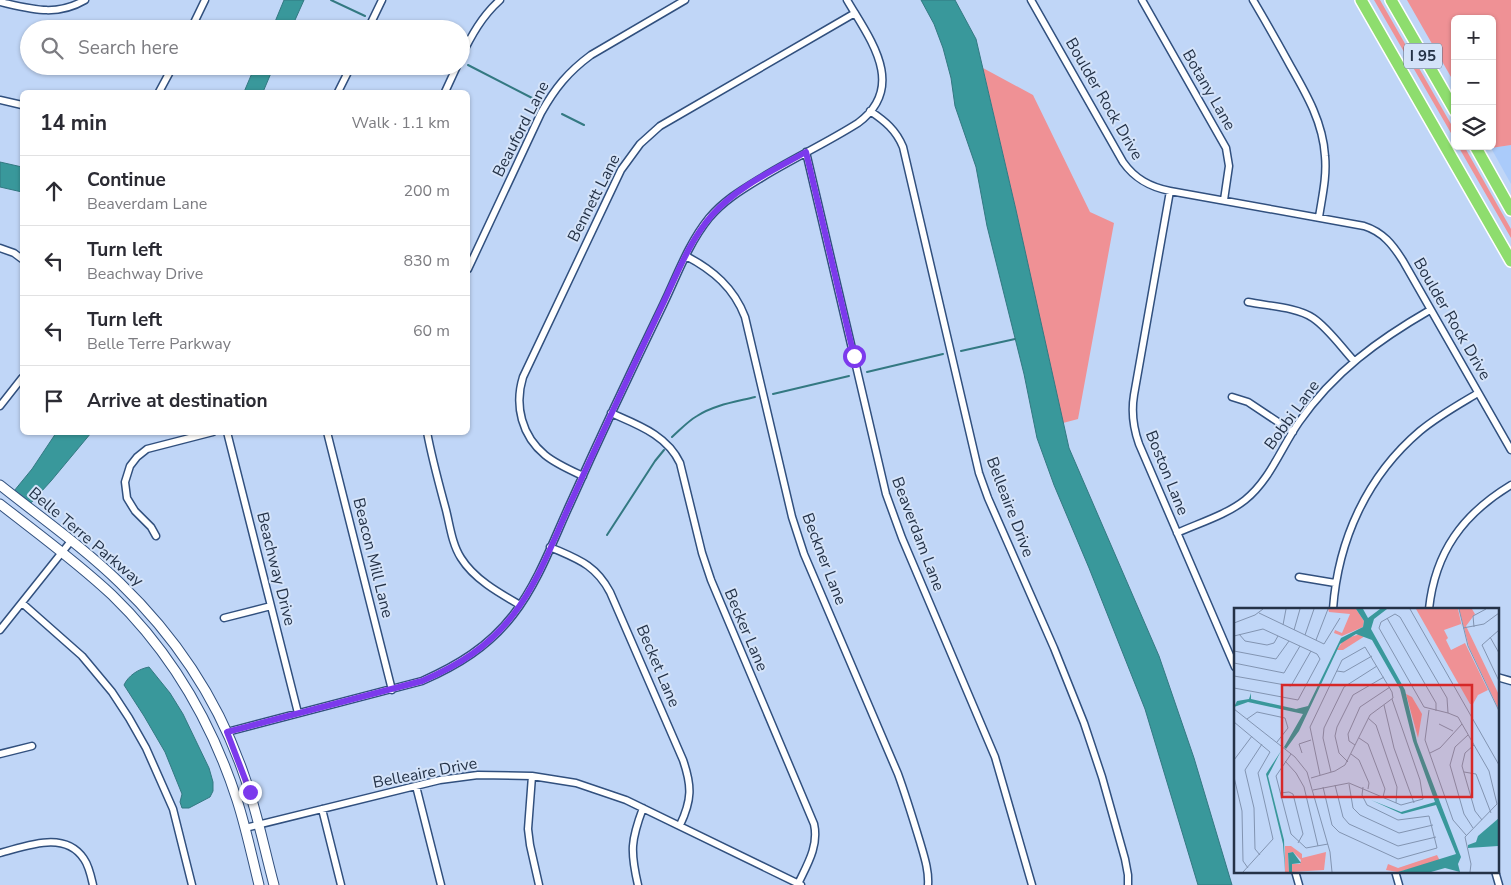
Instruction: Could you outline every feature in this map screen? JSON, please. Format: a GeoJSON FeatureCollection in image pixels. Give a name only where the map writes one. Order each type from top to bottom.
{"type":"FeatureCollection","features":[{"type":"Feature","properties":{"kind":"highway","name":"I 95"},"geometry":{"type":"LineString","coordinates":[[1361,0],[1511,261]]}},
{"type":"Feature","properties":{"kind":"highway","name":"I 95"},"geometry":{"type":"LineString","coordinates":[[1391,0],[1451,105]]}},
{"type":"Feature","properties":{"kind":"highway"},"geometry":{"type":"LineString","coordinates":[[1477,150],[1511,210]]}},
{"type":"Feature","properties":{"kind":"main road","name":"Belle Terre Parkway"},"geometry":{"type":"LineString","coordinates":[[0,485],[121,583],[146,608],[202,685],[227,732],[244,775],[274,885]]}},
{"type":"Feature","properties":{"kind":"main road","name":"Belle Terre Parkway"},"geometry":{"type":"LineString","coordinates":[[0,504],[62,552],[122,605],[151,637],[180,678],[217,748],[237,801],[259,885]]}},
{"type":"Feature","properties":{"kind":"street"},"geometry":{"type":"LineString","coordinates":[[0,2],[49,11],[69,7],[85,0]]}},
{"type":"Feature","properties":{"kind":"street"},"geometry":{"type":"LineString","coordinates":[[195,20],[205,0]]}},
{"type":"Feature","properties":{"kind":"street"},"geometry":{"type":"LineString","coordinates":[[372,20],[382,0]]}},
{"type":"Feature","properties":{"kind":"street"},"geometry":{"type":"LineString","coordinates":[[470,40],[488,11],[500,0]]}},
{"type":"Feature","properties":{"kind":"street","name":"Beauford Lane"},"geometry":{"type":"LineString","coordinates":[[470,265],[541,113],[555,89],[580,63],[603,47],[685,0]]}},
{"type":"Feature","properties":{"kind":"street"},"geometry":{"type":"LineString","coordinates":[[227,732],[422,681],[448,669],[469,656],[497,633],[520,605],[532,585],[611,413],[700,230],[722,204],[743,189],[858,122],[870,111],[881,90],[882,66],[876,49],[847,0]]}},
{"type":"Feature","properties":{"kind":"street","name":"Boulder Rock Drive"},"geometry":{"type":"LineString","coordinates":[[1031,0],[1128,168],[1137,178],[1147,184],[1170,191],[1364,226],[1382,235],[1389,241],[1399,254],[1511,450]]}},
{"type":"Feature","properties":{"kind":"street","name":"Botany Lane"},"geometry":{"type":"LineString","coordinates":[[1142,0],[1226,148],[1229,166],[1224,200]]}},
{"type":"Feature","properties":{"kind":"street"},"geometry":{"type":"LineString","coordinates":[[1253,0],[1306,92],[1317,118],[1324,143],[1326,165],[1319,217]]}},
{"type":"Feature","properties":{"kind":"street","name":"Bennett Lane"},"geometry":{"type":"LineString","coordinates":[[583,476],[546,456],[532,441],[521,416],[519,406],[520,388],[523,377],[621,170],[640,144],[660,126],[854,13]]}},
{"type":"Feature","properties":{"kind":"street"},"geometry":{"type":"LineString","coordinates":[[160,90],[168,75]]}},
{"type":"Feature","properties":{"kind":"street"},"geometry":{"type":"LineString","coordinates":[[339,90],[346,75]]}},
{"type":"Feature","properties":{"kind":"street"},"geometry":{"type":"LineString","coordinates":[[445,90],[452,75]]}},
{"type":"Feature","properties":{"kind":"street"},"geometry":{"type":"LineString","coordinates":[[0,100],[20,105]]}},
{"type":"Feature","properties":{"kind":"street","name":"Belleaire Drive"},"geometry":{"type":"LineString","coordinates":[[870,111],[895,131],[905,154],[979,472],[988,498],[1054,648],[1084,723],[1102,777],[1125,859],[1128,885]]}},
{"type":"Feature","properties":{"kind":"street","name":"Beaverdam Lane"},"geometry":{"type":"LineString","coordinates":[[806,152],[886,494],[902,538],[995,757],[1032,885]]}},
{"type":"Feature","properties":{"kind":"street","name":"Boston Lane"},"geometry":{"type":"LineString","coordinates":[[1170,191],[1132,420],[1137,437],[1234,665]]}},
{"type":"Feature","properties":{"kind":"street"},"geometry":{"type":"LineString","coordinates":[[0,248],[20,257]]}},
{"type":"Feature","properties":{"kind":"street","name":"Beckner Lane"},"geometry":{"type":"LineString","coordinates":[[686,256],[706,267],[722,281],[737,299],[745,317],[798,536],[898,774],[925,859],[928,885]]}},
{"type":"Feature","properties":{"kind":"street"},"geometry":{"type":"LineString","coordinates":[[1248,302],[1292,310],[1312,317],[1354,362]]}},
{"type":"Feature","properties":{"kind":"street","name":"Bobbi Lane"},"geometry":{"type":"LineString","coordinates":[[1177,532],[1234,508],[1250,496],[1265,479],[1292,432],[1319,396],[1354,362],[1389,334],[1430,310]]}},
{"type":"Feature","properties":{"kind":"street"},"geometry":{"type":"LineString","coordinates":[[0,406],[20,381]]}},
{"type":"Feature","properties":{"kind":"street"},"geometry":{"type":"LineString","coordinates":[[1333,608],[1335,583],[1340,558],[1353,522],[1365,497],[1385,467],[1421,430],[1440,415],[1478,393]]}},
{"type":"Feature","properties":{"kind":"street"},"geometry":{"type":"LineString","coordinates":[[1232,397],[1248,402],[1292,432]]}},
{"type":"Feature","properties":{"kind":"street","name":"Becker Lane"},"geometry":{"type":"LineString","coordinates":[[611,413],[656,435],[670,446],[680,463],[702,553],[714,590],[814,824],[815,838],[813,850],[799,884]]}},
{"type":"Feature","properties":{"kind":"street"},"geometry":{"type":"LineString","coordinates":[[156,536],[151,527],[134,511],[127,498],[125,482],[130,466],[147,449],[201,435]]}},
{"type":"Feature","properties":{"kind":"street","name":"Beachway Drive"},"geometry":{"type":"LineString","coordinates":[[228,435],[298,713]]}},
{"type":"Feature","properties":{"kind":"street","name":"Beacon Mill Lane"},"geometry":{"type":"LineString","coordinates":[[328,435],[392,690]]}},
{"type":"Feature","properties":{"kind":"street"},"geometry":{"type":"LineString","coordinates":[[427,435],[452,535],[461,557],[480,578],[520,605]]}},
{"type":"Feature","properties":{"kind":"street"},"geometry":{"type":"LineString","coordinates":[[1429,608],[1437,571],[1457,531],[1477,509],[1494,495],[1511,485]]}},
{"type":"Feature","properties":{"kind":"street"},"geometry":{"type":"LineString","coordinates":[[0,630],[71,541]]}},
{"type":"Feature","properties":{"kind":"street","name":"Becket Lane"},"geometry":{"type":"LineString","coordinates":[[550,547],[590,567],[602,578],[610,592],[688,775],[689,802],[680,825]]}},
{"type":"Feature","properties":{"kind":"street"},"geometry":{"type":"LineString","coordinates":[[1299,577],[1335,583]]}},
{"type":"Feature","properties":{"kind":"street"},"geometry":{"type":"LineString","coordinates":[[22,603],[82,656],[112,692],[129,718],[146,748],[173,809],[192,885]]}},
{"type":"Feature","properties":{"kind":"street"},"geometry":{"type":"LineString","coordinates":[[224,618],[270,606]]}},
{"type":"Feature","properties":{"kind":"street"},"geometry":{"type":"LineString","coordinates":[[1498,677],[1511,681]]}},
{"type":"Feature","properties":{"kind":"street"},"geometry":{"type":"LineString","coordinates":[[0,754],[32,746]]}},
{"type":"Feature","properties":{"kind":"street","name":"Belleaire Drive"},"geometry":{"type":"LineString","coordinates":[[245,828],[440,780],[478,775],[554,778],[611,794],[680,825],[799,884]]}},
{"type":"Feature","properties":{"kind":"street"},"geometry":{"type":"LineString","coordinates":[[532,776],[528,829],[539,885]]}},
{"type":"Feature","properties":{"kind":"street"},"geometry":{"type":"LineString","coordinates":[[416,786],[441,885]]}},
{"type":"Feature","properties":{"kind":"street"},"geometry":{"type":"LineString","coordinates":[[638,885],[632,845],[643,808]]}},
{"type":"Feature","properties":{"kind":"street"},"geometry":{"type":"LineString","coordinates":[[322,809],[341,885]]}},
{"type":"Feature","properties":{"kind":"street"},"geometry":{"type":"LineString","coordinates":[[0,853],[46,842],[65,844],[76,850],[85,860],[93,885]]}},
{"type":"Feature","properties":{"kind":"street"},"geometry":{"type":"LineString","coordinates":[[1295,872],[1299,885]]}},
{"type":"Feature","properties":{"kind":"street"},"geometry":{"type":"LineString","coordinates":[[1395,872],[1399,885]]}},
{"type":"Feature","properties":{"kind":"street"},"geometry":{"type":"LineString","coordinates":[[1496,872],[1499,885]]}},
{"type":"Feature","properties":{"kind":"shaded area"},"geometry":{"type":"Polygon","coordinates":[[[284,0],[304,0],[295,20],[276,20],[284,0]]]}},
{"type":"Feature","properties":{"kind":"shaded area"},"geometry":{"type":"Polygon","coordinates":[[[921,0],[955,0],[976,39],[1069,448],[1159,656],[1194,758],[1232,885],[1198,885],[1145,709],[1054,485],[1037,438],[1024,374],[987,226],[976,167],[955,106],[951,78],[943,48],[934,24],[921,0]]]}},
{"type":"Feature","properties":{"kind":"shaded area"},"geometry":{"type":"Polygon","coordinates":[[[1374,0],[1380,0],[1451,124],[1451,133],[1374,0]]]}},
{"type":"Feature","properties":{"kind":"shaded area"},"geometry":{"type":"Polygon","coordinates":[[[1407,0],[1511,0],[1511,145],[1496,147],[1496,15],[1451,15],[1451,77],[1407,0]]]}},
{"type":"Feature","properties":{"kind":"shaded area"},"geometry":{"type":"Polygon","coordinates":[[[983,68],[1033,95],[1090,212],[1114,223],[1078,419],[1063,423],[1016,210],[983,68]]]}},
{"type":"Feature","properties":{"kind":"shaded area"},"geometry":{"type":"Polygon","coordinates":[[[251,75],[270,75],[264,90],[245,90],[251,75]]]}},
{"type":"Feature","properties":{"kind":"shaded area"},"geometry":{"type":"Polygon","coordinates":[[[1511,145],[1511,184],[1492,150],[1496,150],[1496,147],[1511,145]]]}},
{"type":"Feature","properties":{"kind":"shaded area"},"geometry":{"type":"Polygon","coordinates":[[[1460,150],[1466,150],[1511,229],[1511,238],[1460,150]]]}},
{"type":"Feature","properties":{"kind":"shaded area"},"geometry":{"type":"Polygon","coordinates":[[[0,162],[20,167],[20,192],[0,187],[0,162]]]}},
{"type":"Feature","properties":{"kind":"shaded area"},"geometry":{"type":"Polygon","coordinates":[[[55,435],[89,435],[30,504],[14,491],[32,469],[55,435]]]}},
{"type":"Feature","properties":{"kind":"shaded area"},"geometry":{"type":"Polygon","coordinates":[[[149,667],[170,693],[183,714],[209,768],[213,782],[213,791],[210,797],[189,808],[182,808],[180,802],[182,794],[165,752],[124,685],[134,673],[149,667]]]}},
{"type":"Feature","properties":{"kind":"waterway"},"geometry":{"type":"LineString","coordinates":[[331,0],[365,16]]}},
{"type":"Feature","properties":{"kind":"waterway"},"geometry":{"type":"LineString","coordinates":[[470,66],[536,100]]}},
{"type":"Feature","properties":{"kind":"waterway"},"geometry":{"type":"LineString","coordinates":[[562,114],[584,125]]}},
{"type":"Feature","properties":{"kind":"waterway"},"geometry":{"type":"LineString","coordinates":[[961,351],[1015,339]]}},
{"type":"Feature","properties":{"kind":"waterway"},"geometry":{"type":"LineString","coordinates":[[867,372],[943,354]]}},
{"type":"Feature","properties":{"kind":"waterway"},"geometry":{"type":"LineString","coordinates":[[773,394],[849,376]]}},
{"type":"Feature","properties":{"kind":"waterway"},"geometry":{"type":"LineString","coordinates":[[672,437],[690,420],[710,409],[755,397]]}},
{"type":"Feature","properties":{"kind":"waterway"},"geometry":{"type":"LineString","coordinates":[[607,535],[664,450]]}},
{"type":"Feature","properties":{"kind":"route"},"geometry":{"type":"LineString","coordinates":[[250,792],[227,732],[422,681],[448,669],[469,656],[497,633],[512,616],[532,585],[611,413],[700,230],[722,204],[752,183],[806,152],[854,356]]}}]}
